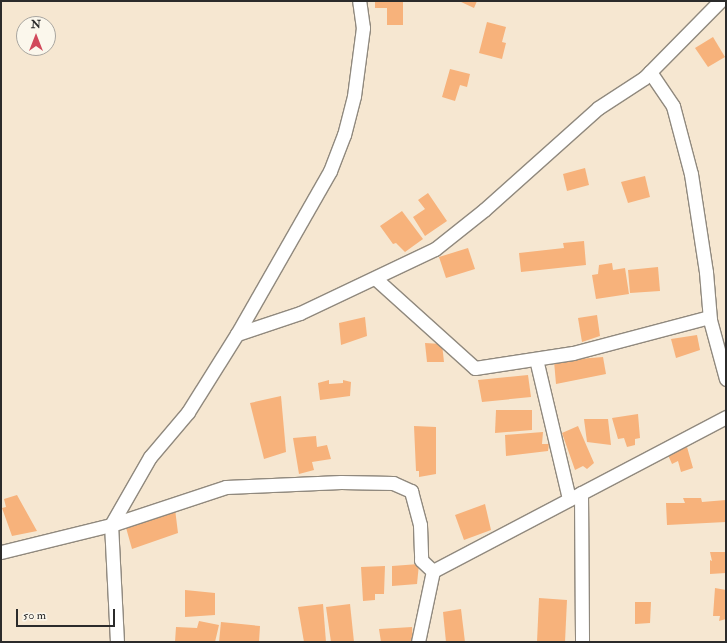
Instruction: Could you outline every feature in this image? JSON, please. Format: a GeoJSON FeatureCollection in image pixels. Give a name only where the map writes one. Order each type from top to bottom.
{"type":"FeatureCollection","features":[{"type":"Feature","properties":{"kind":"street"},"geometry":{"type":"LineString","coordinates":[[117,642],[111,525],[150,457],[188,412],[236,334],[312,205],[330,171],[344,135],[354,96],[363,28],[359,1]]}},
{"type":"Feature","properties":{"kind":"street"},"geometry":{"type":"LineString","coordinates":[[236,334],[300,313],[376,279],[435,249],[484,210],[598,108],[650,72],[720,1]]}},
{"type":"Feature","properties":{"kind":"street"},"geometry":{"type":"LineString","coordinates":[[650,72],[673,106],[691,174],[706,272],[709,317],[726,379]]}},
{"type":"Feature","properties":{"kind":"street"},"geometry":{"type":"LineString","coordinates":[[376,279],[475,368],[573,353],[709,317]]}},
{"type":"Feature","properties":{"kind":"street"},"geometry":{"type":"LineString","coordinates":[[536,359],[575,496],[582,642]]}},
{"type":"Feature","properties":{"kind":"street"},"geometry":{"type":"LineString","coordinates":[[433,571],[726,418]]}},
{"type":"Feature","properties":{"kind":"street"},"geometry":{"type":"LineString","coordinates":[[1,552],[111,525],[226,487],[341,482],[393,483],[411,491],[420,525],[421,560],[433,571]]}},
{"type":"Feature","properties":{"kind":"street"},"geometry":{"type":"LineString","coordinates":[[418,642],[433,571]]}},
{"type":"Feature","properties":{"kind":"building"},"geometry":{"type":"Polygon","coordinates":[[[375,1],[403,1],[403,25],[387,25],[387,8],[375,8],[375,1]]]}},
{"type":"Feature","properties":{"kind":"building"},"geometry":{"type":"Polygon","coordinates":[[[459,1],[477,1],[474,8],[459,1]]]}},
{"type":"Feature","properties":{"kind":"building"},"geometry":{"type":"Polygon","coordinates":[[[487,22],[506,27],[502,42],[506,43],[502,59],[479,53],[487,22]]]}},
{"type":"Feature","properties":{"kind":"building"},"geometry":{"type":"Polygon","coordinates":[[[713,37],[725,57],[708,67],[695,48],[713,37]]]}},
{"type":"Feature","properties":{"kind":"building"},"geometry":{"type":"Polygon","coordinates":[[[450,69],[470,74],[467,87],[460,85],[455,101],[442,97],[450,69]]]}},
{"type":"Feature","properties":{"kind":"building"},"geometry":{"type":"Polygon","coordinates":[[[585,168],[589,185],[567,191],[563,174],[585,168]]]}},
{"type":"Feature","properties":{"kind":"building"},"geometry":{"type":"Polygon","coordinates":[[[645,176],[650,197],[628,203],[621,182],[645,176]]]}},
{"type":"Feature","properties":{"kind":"building"},"geometry":{"type":"Polygon","coordinates":[[[428,193],[447,221],[425,236],[413,217],[425,209],[418,200],[428,193]]]}},
{"type":"Feature","properties":{"kind":"building"},"geometry":{"type":"Polygon","coordinates":[[[402,211],[423,239],[405,252],[396,243],[393,244],[380,226],[402,211]]]}},
{"type":"Feature","properties":{"kind":"building"},"geometry":{"type":"Polygon","coordinates":[[[584,241],[586,265],[521,272],[519,253],[564,248],[563,243],[584,241]]]}},
{"type":"Feature","properties":{"kind":"building"},"geometry":{"type":"Polygon","coordinates":[[[468,248],[475,269],[446,278],[439,257],[468,248]]]}},
{"type":"Feature","properties":{"kind":"building"},"geometry":{"type":"Polygon","coordinates":[[[612,263],[613,270],[625,268],[629,294],[596,299],[592,275],[598,274],[599,265],[612,263]]]}},
{"type":"Feature","properties":{"kind":"building"},"geometry":{"type":"Polygon","coordinates":[[[658,267],[660,291],[630,293],[628,270],[658,267]]]}},
{"type":"Feature","properties":{"kind":"building"},"geometry":{"type":"Polygon","coordinates":[[[597,315],[600,336],[582,342],[578,318],[597,315]]]}},
{"type":"Feature","properties":{"kind":"building"},"geometry":{"type":"Polygon","coordinates":[[[365,317],[367,336],[341,345],[339,323],[365,317]]]}},
{"type":"Feature","properties":{"kind":"building"},"geometry":{"type":"Polygon","coordinates":[[[697,335],[700,350],[676,358],[671,339],[697,335]]]}},
{"type":"Feature","properties":{"kind":"building"},"geometry":{"type":"Polygon","coordinates":[[[425,343],[442,344],[444,362],[427,362],[425,343]]]}},
{"type":"Feature","properties":{"kind":"building"},"geometry":{"type":"Polygon","coordinates":[[[603,357],[606,374],[556,384],[554,361],[603,357]]]}},
{"type":"Feature","properties":{"kind":"building"},"geometry":{"type":"Polygon","coordinates":[[[528,375],[531,397],[482,402],[478,380],[528,375]]]}},
{"type":"Feature","properties":{"kind":"building"},"geometry":{"type":"Polygon","coordinates":[[[329,380],[329,384],[343,383],[343,380],[351,382],[350,396],[320,400],[318,383],[329,380]]]}},
{"type":"Feature","properties":{"kind":"building"},"geometry":{"type":"Polygon","coordinates":[[[281,396],[286,452],[264,459],[250,403],[281,396]]]}},
{"type":"Feature","properties":{"kind":"building"},"geometry":{"type":"Polygon","coordinates":[[[496,410],[532,410],[532,430],[495,433],[496,410]]]}},
{"type":"Feature","properties":{"kind":"building"},"geometry":{"type":"Polygon","coordinates":[[[638,414],[640,438],[635,439],[635,445],[627,447],[624,438],[618,439],[612,418],[638,414]]]}},
{"type":"Feature","properties":{"kind":"building"},"geometry":{"type":"Polygon","coordinates":[[[584,419],[608,419],[611,445],[587,442],[584,419]]]}},
{"type":"Feature","properties":{"kind":"building"},"geometry":{"type":"Polygon","coordinates":[[[414,426],[436,427],[436,474],[419,477],[419,471],[416,471],[414,426]]]}},
{"type":"Feature","properties":{"kind":"building"},"geometry":{"type":"Polygon","coordinates":[[[578,426],[594,463],[587,469],[583,466],[575,470],[562,433],[578,426]]]}},
{"type":"Feature","properties":{"kind":"building"},"geometry":{"type":"Polygon","coordinates":[[[543,432],[542,444],[549,444],[548,451],[506,456],[505,435],[543,432]]]}},
{"type":"Feature","properties":{"kind":"building"},"geometry":{"type":"Polygon","coordinates":[[[316,436],[317,447],[327,445],[331,459],[312,462],[314,470],[299,474],[293,438],[316,436]]]}},
{"type":"Feature","properties":{"kind":"building"},"geometry":{"type":"Polygon","coordinates":[[[687,447],[693,468],[681,472],[678,461],[672,464],[668,455],[687,447]]]}},
{"type":"Feature","properties":{"kind":"building"},"geometry":{"type":"Polygon","coordinates":[[[17,495],[37,531],[12,536],[2,508],[6,507],[4,499],[17,495]]]}},
{"type":"Feature","properties":{"kind":"building"},"geometry":{"type":"Polygon","coordinates":[[[683,498],[701,498],[702,502],[726,500],[726,522],[667,525],[666,503],[685,503],[683,498]]]}},
{"type":"Feature","properties":{"kind":"building"},"geometry":{"type":"Polygon","coordinates":[[[485,504],[491,530],[464,540],[455,515],[485,504]]]}},
{"type":"Feature","properties":{"kind":"building"},"geometry":{"type":"Polygon","coordinates":[[[175,509],[178,533],[132,549],[125,524],[175,509]]]}},
{"type":"Feature","properties":{"kind":"building"},"geometry":{"type":"Polygon","coordinates":[[[710,552],[726,552],[726,573],[710,574],[710,560],[712,561],[710,552]]]}},
{"type":"Feature","properties":{"kind":"building"},"geometry":{"type":"Polygon","coordinates":[[[419,564],[417,584],[392,586],[392,566],[419,564]]]}},
{"type":"Feature","properties":{"kind":"building"},"geometry":{"type":"Polygon","coordinates":[[[385,566],[384,594],[375,594],[375,600],[363,601],[361,567],[385,566]]]}},
{"type":"Feature","properties":{"kind":"building"},"geometry":{"type":"Polygon","coordinates":[[[715,588],[726,590],[726,619],[719,621],[720,616],[713,616],[715,588]]]}},
{"type":"Feature","properties":{"kind":"building"},"geometry":{"type":"Polygon","coordinates":[[[185,590],[215,593],[215,615],[185,617],[185,590]]]}},
{"type":"Feature","properties":{"kind":"building"},"geometry":{"type":"Polygon","coordinates":[[[539,598],[567,600],[565,642],[537,642],[539,598]]]}},
{"type":"Feature","properties":{"kind":"building"},"geometry":{"type":"Polygon","coordinates":[[[635,602],[651,602],[650,623],[635,624],[635,602]]]}},
{"type":"Feature","properties":{"kind":"building"},"geometry":{"type":"Polygon","coordinates":[[[323,604],[326,642],[304,642],[298,607],[323,604]]]}},
{"type":"Feature","properties":{"kind":"building"},"geometry":{"type":"Polygon","coordinates":[[[350,604],[354,642],[331,642],[326,607],[350,604]]]}},
{"type":"Feature","properties":{"kind":"building"},"geometry":{"type":"Polygon","coordinates":[[[461,609],[465,642],[446,642],[443,612],[461,609]]]}},
{"type":"Feature","properties":{"kind":"building"},"geometry":{"type":"Polygon","coordinates":[[[199,621],[219,625],[215,642],[175,642],[176,627],[197,628],[199,621]]]}},
{"type":"Feature","properties":{"kind":"building"},"geometry":{"type":"Polygon","coordinates":[[[221,622],[260,626],[259,642],[219,642],[221,622]]]}},
{"type":"Feature","properties":{"kind":"building"},"geometry":{"type":"Polygon","coordinates":[[[412,627],[413,641],[381,642],[379,629],[412,627]]]}}]}
